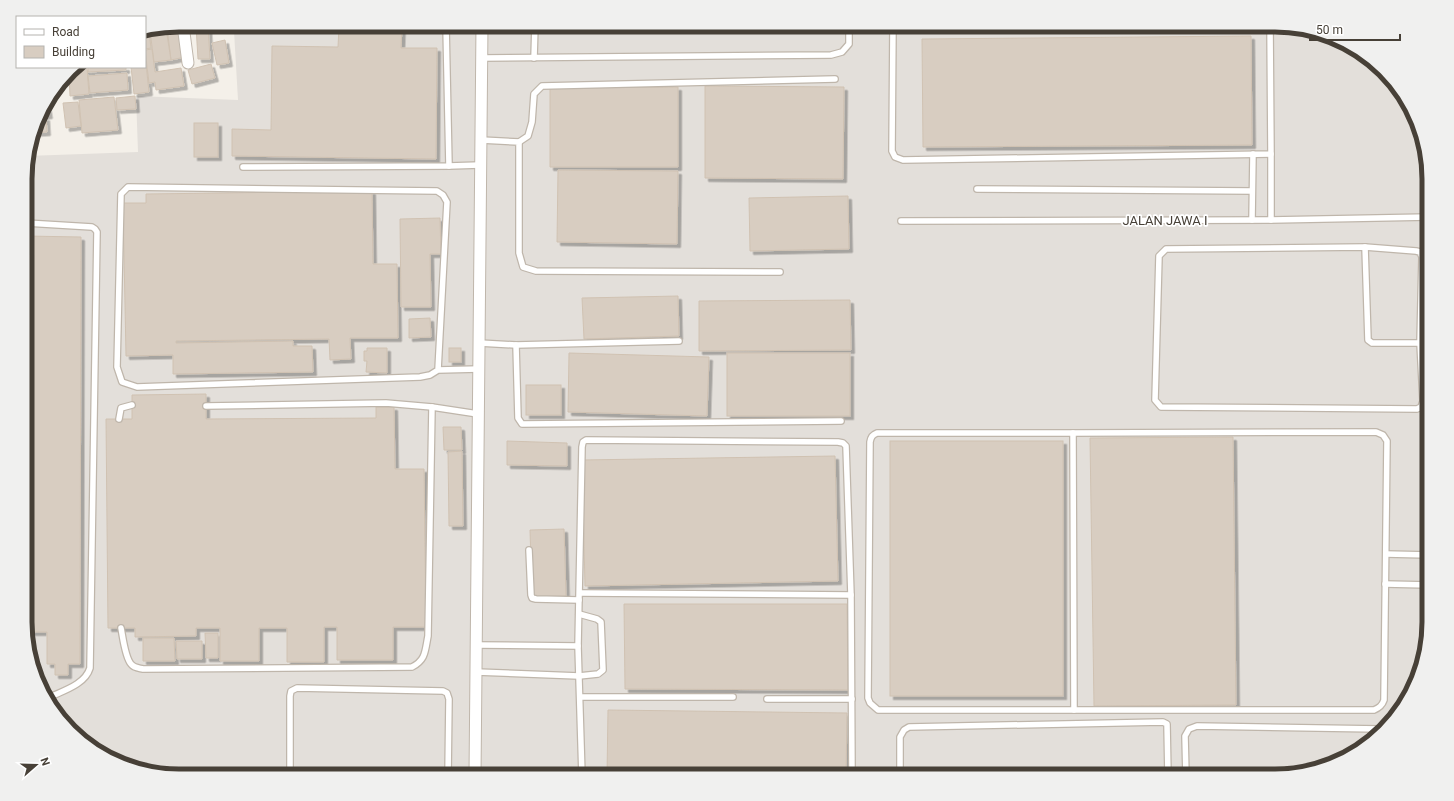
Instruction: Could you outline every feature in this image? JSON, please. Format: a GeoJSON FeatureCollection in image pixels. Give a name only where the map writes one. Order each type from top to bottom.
{"type":"FeatureCollection","features":[{"type":"Feature","properties":{"kind":"street"},"geometry":{"type":"LineString","coordinates":[[184,32],[188,62]]}},
{"type":"Feature","properties":{"kind":"street"},"geometry":{"type":"LineString","coordinates":[[475,769],[482,32]]}},
{"type":"Feature","properties":{"kind":"lane"},"geometry":{"type":"LineString","coordinates":[[446,32],[449,166]]}},
{"type":"Feature","properties":{"kind":"lane"},"geometry":{"type":"LineString","coordinates":[[534,58],[535,32]]}},
{"type":"Feature","properties":{"kind":"lane"},"geometry":{"type":"LineString","coordinates":[[482,58],[831,55],[842,52],[849,44],[849,32]]}},
{"type":"Feature","properties":{"kind":"lane"},"geometry":{"type":"LineString","coordinates":[[893,32],[892,151],[895,157],[903,160],[1271,154]]}},
{"type":"Feature","properties":{"kind":"lane"},"geometry":{"type":"LineString","coordinates":[[1270,32],[1271,220]]}},
{"type":"Feature","properties":{"kind":"lane"},"geometry":{"type":"LineString","coordinates":[[481,140],[519,142],[528,136],[532,122],[534,94],[542,86],[835,78]]}},
{"type":"Feature","properties":{"kind":"lane"},"geometry":{"type":"LineString","coordinates":[[519,142],[519,253],[523,266],[536,271],[780,272]]}},
{"type":"Feature","properties":{"kind":"lane"},"geometry":{"type":"LineString","coordinates":[[1252,220],[1253,154]]}},
{"type":"Feature","properties":{"kind":"lane"},"geometry":{"type":"LineString","coordinates":[[243,167],[480,165]]}},
{"type":"Feature","properties":{"kind":"lane"},"geometry":{"type":"LineString","coordinates":[[438,370],[447,202],[443,195],[437,191],[128,187],[121,194],[116,367],[122,382],[137,386],[420,377],[430,375],[438,370],[479,369]]}},
{"type":"Feature","properties":{"kind":"lane"},"geometry":{"type":"LineString","coordinates":[[977,189],[1252,191]]}},
{"type":"Feature","properties":{"kind":"lane","name":"JALAN JAWA I"},"geometry":{"type":"LineString","coordinates":[[901,221],[1271,220],[1422,217]]}},
{"type":"Feature","properties":{"kind":"lane"},"geometry":{"type":"LineString","coordinates":[[32,223],[92,227],[95,228],[97,232],[90,668],[88,675],[82,681],[52,696]]}},
{"type":"Feature","properties":{"kind":"lane"},"geometry":{"type":"LineString","coordinates":[[1365,247],[1368,340],[1372,343],[1420,343]]}},
{"type":"Feature","properties":{"kind":"lane"},"geometry":{"type":"LineString","coordinates":[[1422,382],[1420,343],[1422,257],[1420,252],[1365,247],[1166,249],[1159,256],[1155,400],[1161,407],[1417,409],[1421,407],[1422,404]]}},
{"type":"Feature","properties":{"kind":"lane"},"geometry":{"type":"LineString","coordinates":[[479,343],[516,345],[679,341]]}},
{"type":"Feature","properties":{"kind":"lane"},"geometry":{"type":"LineString","coordinates":[[516,345],[518,418],[522,424],[840,421]]}},
{"type":"Feature","properties":{"kind":"lane"},"geometry":{"type":"LineString","coordinates":[[206,406],[386,403],[432,407],[478,414]]}},
{"type":"Feature","properties":{"kind":"lane"},"geometry":{"type":"LineString","coordinates":[[119,419],[121,408],[132,405]]}},
{"type":"Feature","properties":{"kind":"lane"},"geometry":{"type":"LineString","coordinates":[[121,628],[128,659],[136,668],[143,669],[412,667],[419,663],[424,655],[428,636],[432,407]]}},
{"type":"Feature","properties":{"kind":"lane"},"geometry":{"type":"LineString","coordinates":[[1376,432],[1383,435],[1387,441],[1386,554],[1384,700],[1383,705],[1374,710],[878,710],[870,703],[868,698],[870,442],[872,436],[877,433],[1376,432]]}},
{"type":"Feature","properties":{"kind":"lane"},"geometry":{"type":"LineString","coordinates":[[1073,433],[1074,710]]}},
{"type":"Feature","properties":{"kind":"lane"},"geometry":{"type":"LineString","coordinates":[[582,769],[578,646],[582,447],[584,440],[594,440],[838,442],[846,446],[848,450],[851,595],[852,769]]}},
{"type":"Feature","properties":{"kind":"lane"},"geometry":{"type":"LineString","coordinates":[[529,550],[532,598],[580,600]]}},
{"type":"Feature","properties":{"kind":"lane"},"geometry":{"type":"LineString","coordinates":[[1386,554],[1422,555]]}},
{"type":"Feature","properties":{"kind":"lane"},"geometry":{"type":"LineString","coordinates":[[1385,584],[1422,585]]}},
{"type":"Feature","properties":{"kind":"lane"},"geometry":{"type":"LineString","coordinates":[[580,593],[851,595]]}},
{"type":"Feature","properties":{"kind":"lane"},"geometry":{"type":"LineString","coordinates":[[476,672],[579,676],[598,674],[603,670],[601,622],[597,619],[579,614]]}},
{"type":"Feature","properties":{"kind":"lane"},"geometry":{"type":"LineString","coordinates":[[476,645],[578,646]]}},
{"type":"Feature","properties":{"kind":"lane"},"geometry":{"type":"LineString","coordinates":[[290,769],[290,696],[291,691],[297,688],[442,691],[447,693],[449,699],[448,769]]}},
{"type":"Feature","properties":{"kind":"lane"},"geometry":{"type":"LineString","coordinates":[[580,697],[733,697]]}},
{"type":"Feature","properties":{"kind":"lane"},"geometry":{"type":"LineString","coordinates":[[767,699],[852,699]]}},
{"type":"Feature","properties":{"kind":"lane"},"geometry":{"type":"LineString","coordinates":[[900,769],[900,737],[904,730],[909,727],[1162,722],[1167,724],[1168,769]]}},
{"type":"Feature","properties":{"kind":"lane"},"geometry":{"type":"LineString","coordinates":[[1186,769],[1185,736],[1189,729],[1197,726],[1376,729]]}},
{"type":"Feature","properties":{"kind":"shaded area"},"geometry":{"type":"Polygon","coordinates":[[[234,32],[1284,32],[1313,37],[1340,47],[1364,62],[1379,75],[1392,90],[1411,123],[1421,160],[1422,631],[1417,660],[1407,687],[1392,711],[1379,726],[1364,739],[1331,758],[1313,764],[1284,769],[170,769],[141,764],[114,754],[90,739],[75,726],[62,711],[43,678],[33,641],[33,160],[34,156],[138,152],[136,96],[238,100],[234,32]]]}},
{"type":"Feature","properties":{"kind":"building"},"geometry":{"type":"Polygon","coordinates":[[[167,32],[171,60],[154,62],[151,35],[167,32]]]}},
{"type":"Feature","properties":{"kind":"building"},"geometry":{"type":"Polygon","coordinates":[[[168,32],[181,32],[185,57],[171,60],[168,32]]]}},
{"type":"Feature","properties":{"kind":"building"},"geometry":{"type":"Polygon","coordinates":[[[196,32],[208,32],[210,59],[198,59],[196,32]]]}},
{"type":"Feature","properties":{"kind":"building"},"geometry":{"type":"Polygon","coordinates":[[[339,32],[402,32],[401,48],[437,48],[436,159],[232,156],[232,129],[271,130],[272,46],[338,47],[339,32]]]}},
{"type":"Feature","properties":{"kind":"building"},"geometry":{"type":"Polygon","coordinates":[[[150,35],[151,48],[146,49],[146,36],[150,35]]]}},
{"type":"Feature","properties":{"kind":"building"},"geometry":{"type":"Polygon","coordinates":[[[1251,36],[1252,145],[923,147],[922,39],[1251,36]]]}},
{"type":"Feature","properties":{"kind":"building"},"geometry":{"type":"Polygon","coordinates":[[[225,40],[229,63],[217,65],[212,43],[225,40]]]}},
{"type":"Feature","properties":{"kind":"building"},"geometry":{"type":"Polygon","coordinates":[[[152,49],[155,72],[181,68],[184,86],[156,90],[155,82],[149,83],[146,50],[152,49]]]}},
{"type":"Feature","properties":{"kind":"building"},"geometry":{"type":"Polygon","coordinates":[[[146,64],[149,92],[134,94],[131,68],[146,68],[146,64]]]}},
{"type":"Feature","properties":{"kind":"building"},"geometry":{"type":"Polygon","coordinates":[[[211,64],[215,78],[192,84],[188,70],[211,64]]]}},
{"type":"Feature","properties":{"kind":"building"},"geometry":{"type":"Polygon","coordinates":[[[83,68],[87,68],[89,94],[70,96],[69,82],[83,68]]]}},
{"type":"Feature","properties":{"kind":"building"},"geometry":{"type":"Polygon","coordinates":[[[88,68],[126,68],[126,70],[88,72],[88,68]]]}},
{"type":"Feature","properties":{"kind":"building"},"geometry":{"type":"Polygon","coordinates":[[[127,73],[128,90],[90,93],[88,76],[127,73]]]}},
{"type":"Feature","properties":{"kind":"building"},"geometry":{"type":"Polygon","coordinates":[[[705,86],[844,87],[843,179],[705,178],[705,86]]]}},
{"type":"Feature","properties":{"kind":"building"},"geometry":{"type":"Polygon","coordinates":[[[678,87],[678,167],[550,167],[550,88],[678,87]]]}},
{"type":"Feature","properties":{"kind":"building"},"geometry":{"type":"Polygon","coordinates":[[[135,96],[136,109],[117,110],[116,98],[135,96]]]}},
{"type":"Feature","properties":{"kind":"building"},"geometry":{"type":"Polygon","coordinates":[[[114,97],[118,130],[82,133],[79,100],[114,97]]]}},
{"type":"Feature","properties":{"kind":"building"},"geometry":{"type":"Polygon","coordinates":[[[78,102],[81,126],[66,128],[63,103],[78,102]]]}},
{"type":"Feature","properties":{"kind":"building"},"geometry":{"type":"Polygon","coordinates":[[[46,117],[47,132],[40,133],[43,123],[46,117]]]}},
{"type":"Feature","properties":{"kind":"building"},"geometry":{"type":"Polygon","coordinates":[[[194,123],[218,123],[218,157],[194,157],[194,123]]]}},
{"type":"Feature","properties":{"kind":"building"},"geometry":{"type":"Polygon","coordinates":[[[558,170],[678,171],[677,244],[557,242],[558,170]]]}},
{"type":"Feature","properties":{"kind":"building"},"geometry":{"type":"Polygon","coordinates":[[[372,191],[373,264],[397,264],[398,338],[350,338],[351,359],[330,360],[329,339],[176,341],[176,343],[293,341],[293,346],[312,346],[313,372],[173,374],[173,355],[126,356],[123,203],[146,203],[146,194],[372,191]]]}},
{"type":"Feature","properties":{"kind":"building"},"geometry":{"type":"Polygon","coordinates":[[[848,196],[849,249],[750,251],[749,198],[848,196]]]}},
{"type":"Feature","properties":{"kind":"building"},"geometry":{"type":"Polygon","coordinates":[[[440,218],[441,254],[430,254],[431,307],[401,307],[400,219],[440,218]]]}},
{"type":"Feature","properties":{"kind":"building"},"geometry":{"type":"Polygon","coordinates":[[[32,236],[81,237],[80,664],[68,664],[68,675],[55,675],[55,664],[47,664],[47,632],[32,631],[32,236]]]}},
{"type":"Feature","properties":{"kind":"building"},"geometry":{"type":"Polygon","coordinates":[[[678,296],[679,336],[584,339],[582,298],[678,296]]]}},
{"type":"Feature","properties":{"kind":"building"},"geometry":{"type":"Polygon","coordinates":[[[850,300],[851,350],[699,351],[699,301],[850,300]]]}},
{"type":"Feature","properties":{"kind":"building"},"geometry":{"type":"Polygon","coordinates":[[[430,318],[431,337],[409,338],[409,319],[430,318]]]}},
{"type":"Feature","properties":{"kind":"building"},"geometry":{"type":"Polygon","coordinates":[[[367,348],[387,348],[387,373],[366,372],[367,361],[364,361],[364,351],[367,351],[367,348]]]}},
{"type":"Feature","properties":{"kind":"building"},"geometry":{"type":"Polygon","coordinates":[[[449,348],[461,348],[461,362],[449,362],[449,348]]]}},
{"type":"Feature","properties":{"kind":"building"},"geometry":{"type":"Polygon","coordinates":[[[569,353],[709,357],[707,416],[568,412],[569,353]]]}},
{"type":"Feature","properties":{"kind":"building"},"geometry":{"type":"Polygon","coordinates":[[[727,353],[850,353],[850,416],[727,416],[727,353]]]}},
{"type":"Feature","properties":{"kind":"building"},"geometry":{"type":"Polygon","coordinates":[[[526,385],[561,385],[561,415],[526,415],[526,385]]]}},
{"type":"Feature","properties":{"kind":"building"},"geometry":{"type":"Polygon","coordinates":[[[206,394],[206,419],[376,418],[376,407],[394,407],[395,469],[424,469],[426,627],[393,627],[393,660],[337,660],[337,627],[324,627],[324,662],[287,662],[287,628],[259,628],[259,661],[220,661],[220,628],[196,628],[196,636],[135,637],[135,628],[108,628],[106,419],[132,419],[132,395],[206,394]]]}},
{"type":"Feature","properties":{"kind":"building"},"geometry":{"type":"Polygon","coordinates":[[[443,427],[461,427],[462,450],[444,450],[443,427]]]}},
{"type":"Feature","properties":{"kind":"building"},"geometry":{"type":"Polygon","coordinates":[[[1233,437],[1236,705],[1094,706],[1090,438],[1233,437]]]}},
{"type":"Feature","properties":{"kind":"building"},"geometry":{"type":"Polygon","coordinates":[[[507,441],[567,443],[567,466],[507,465],[507,441]]]}},
{"type":"Feature","properties":{"kind":"building"},"geometry":{"type":"Polygon","coordinates":[[[890,441],[1063,441],[1063,696],[890,696],[890,441]]]}},
{"type":"Feature","properties":{"kind":"building"},"geometry":{"type":"Polygon","coordinates":[[[462,451],[463,526],[449,526],[448,452],[462,451]]]}},
{"type":"Feature","properties":{"kind":"building"},"geometry":{"type":"Polygon","coordinates":[[[835,456],[838,581],[585,586],[582,460],[835,456]]]}},
{"type":"Feature","properties":{"kind":"building"},"geometry":{"type":"Polygon","coordinates":[[[564,529],[566,596],[532,597],[530,530],[564,529]]]}},
{"type":"Feature","properties":{"kind":"building"},"geometry":{"type":"Polygon","coordinates":[[[624,604],[847,604],[848,690],[625,689],[624,604]]]}},
{"type":"Feature","properties":{"kind":"building"},"geometry":{"type":"Polygon","coordinates":[[[205,633],[218,633],[218,658],[206,658],[205,633]]]}},
{"type":"Feature","properties":{"kind":"building"},"geometry":{"type":"Polygon","coordinates":[[[143,638],[174,638],[175,661],[143,661],[143,638]]]}},
{"type":"Feature","properties":{"kind":"building"},"geometry":{"type":"Polygon","coordinates":[[[176,641],[202,641],[202,659],[177,659],[176,641]]]}},
{"type":"Feature","properties":{"kind":"building"},"geometry":{"type":"Polygon","coordinates":[[[608,710],[847,713],[846,769],[607,769],[608,710]]]}}]}
